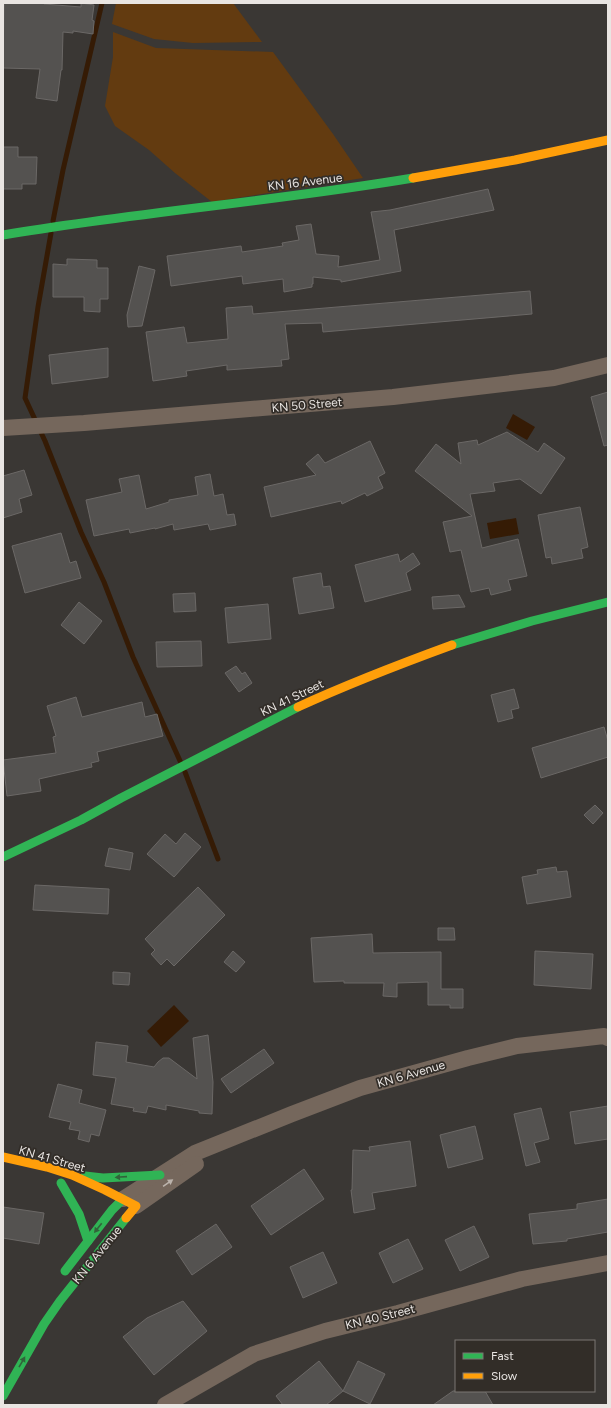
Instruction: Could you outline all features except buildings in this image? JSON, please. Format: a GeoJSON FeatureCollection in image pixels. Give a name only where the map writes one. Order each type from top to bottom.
{"type":"FeatureCollection","features":[{"type":"Feature","properties":{"kind":"main road","name":"KN 16 Avenue"},"geometry":{"type":"LineString","coordinates":[[3,235],[61,225],[360,187],[536,156],[608,140]]}},
{"type":"Feature","properties":{"kind":"main road","name":"KN 41 Street"},"geometry":{"type":"LineString","coordinates":[[3,857],[81,820],[272,720],[333,691],[456,643],[532,621],[608,602]]}},
{"type":"Feature","properties":{"kind":"main road","name":"KN 41 Street"},"geometry":{"type":"LineString","coordinates":[[3,1158],[30,1163],[71,1175],[125,1208]]}},
{"type":"Feature","properties":{"kind":"main road"},"geometry":{"type":"LineString","coordinates":[[71,1175],[103,1178],[160,1174]]}},
{"type":"Feature","properties":{"kind":"main road","name":"KN 41 Street"},"geometry":{"type":"LineString","coordinates":[[74,1189],[58,1182],[79,1214],[88,1241]]}},
{"type":"Feature","properties":{"kind":"main road"},"geometry":{"type":"LineString","coordinates":[[102,1204],[125,1208]]}},
{"type":"Feature","properties":{"kind":"main road","name":"KN 6 Avenue"},"geometry":{"type":"LineString","coordinates":[[61,1275],[88,1241],[125,1208]]}},
{"type":"Feature","properties":{"kind":"main road","name":"KN 6 Avenue"},"geometry":{"type":"LineString","coordinates":[[3,1396],[44,1324],[125,1208]]}},
{"type":"Feature","properties":{"kind":"street","name":"KN 50 Street"},"geometry":{"type":"LineString","coordinates":[[3,428],[84,423],[393,397],[554,378],[608,365]]}},
{"type":"Feature","properties":{"kind":"street","name":"KN 6 Avenue"},"geometry":{"type":"LineString","coordinates":[[125,1208],[160,1174],[194,1153],[360,1088],[517,1046],[607,1036]]}},
{"type":"Feature","properties":{"kind":"street","name":"KN 6 Avenue"},"geometry":{"type":"LineString","coordinates":[[125,1208],[199,1162],[222,1143]]}},
{"type":"Feature","properties":{"kind":"street","name":"KN 40 Street"},"geometry":{"type":"LineString","coordinates":[[165,1405],[254,1354],[325,1331],[385,1317],[522,1279],[608,1263]]}},
{"type":"Feature","properties":{"kind":"shaded area"},"geometry":{"type":"Polygon","coordinates":[[[116,3],[233,3],[262,42],[193,43],[154,39],[112,24],[116,3]]]}},
{"type":"Feature","properties":{"kind":"shaded area"},"geometry":{"type":"Polygon","coordinates":[[[113,32],[156,48],[273,52],[363,178],[212,202],[149,150],[115,126],[105,106],[113,57],[113,32]]]}},
{"type":"Feature","properties":{"kind":"shaded area"},"geometry":{"type":"Polygon","coordinates":[[[513,414],[535,427],[527,440],[506,428],[513,414]]]}},
{"type":"Feature","properties":{"kind":"shaded area"},"geometry":{"type":"Polygon","coordinates":[[[516,518],[519,534],[490,539],[487,523],[516,518]]]}},
{"type":"Feature","properties":{"kind":"shaded area"},"geometry":{"type":"Polygon","coordinates":[[[174,1005],[189,1021],[161,1047],[147,1031],[174,1005]]]}},
{"type":"Feature","properties":{"kind":"waterway"},"geometry":{"type":"LineString","coordinates":[[53,221],[63,170],[102,3]]}},
{"type":"Feature","properties":{"kind":"waterway"},"geometry":{"type":"LineString","coordinates":[[51,233],[38,307],[25,398],[45,441],[81,532],[104,582],[133,657],[181,763]]}},
{"type":"Feature","properties":{"kind":"waterway"},"geometry":{"type":"LineString","coordinates":[[185,772],[218,859]]}},
{"type":"Feature","properties":{"kind":"traffic: fast"},"geometry":{"type":"LineString","coordinates":[[3,235],[413,178]]}},
{"type":"Feature","properties":{"kind":"traffic: fast"},"geometry":{"type":"LineString","coordinates":[[452,645],[532,621],[608,602]]}},
{"type":"Feature","properties":{"kind":"traffic: fast"},"geometry":{"type":"LineString","coordinates":[[3,857],[81,820],[298,707]]}},
{"type":"Feature","properties":{"kind":"traffic: fast"},"geometry":{"type":"LineString","coordinates":[[85,1176],[103,1178],[160,1175]]}},
{"type":"Feature","properties":{"kind":"traffic: fast"},"geometry":{"type":"LineString","coordinates":[[61,1183],[79,1214],[88,1241]]}},
{"type":"Feature","properties":{"kind":"traffic: fast"},"geometry":{"type":"LineString","coordinates":[[65,1271],[112,1210],[123,1199]]}},
{"type":"Feature","properties":{"kind":"traffic: fast"},"geometry":{"type":"LineString","coordinates":[[3,1396],[44,1324],[60,1301],[126,1218]]}},
{"type":"Feature","properties":{"kind":"traffic: slow"},"geometry":{"type":"LineString","coordinates":[[413,178],[515,160],[608,140]]}},
{"type":"Feature","properties":{"kind":"traffic: slow"},"geometry":{"type":"LineString","coordinates":[[298,707],[374,674],[452,645]]}},
{"type":"Feature","properties":{"kind":"traffic: slow"},"geometry":{"type":"LineString","coordinates":[[3,1157],[47,1167],[72,1175],[105,1190],[136,1206],[126,1218]]}}]}
